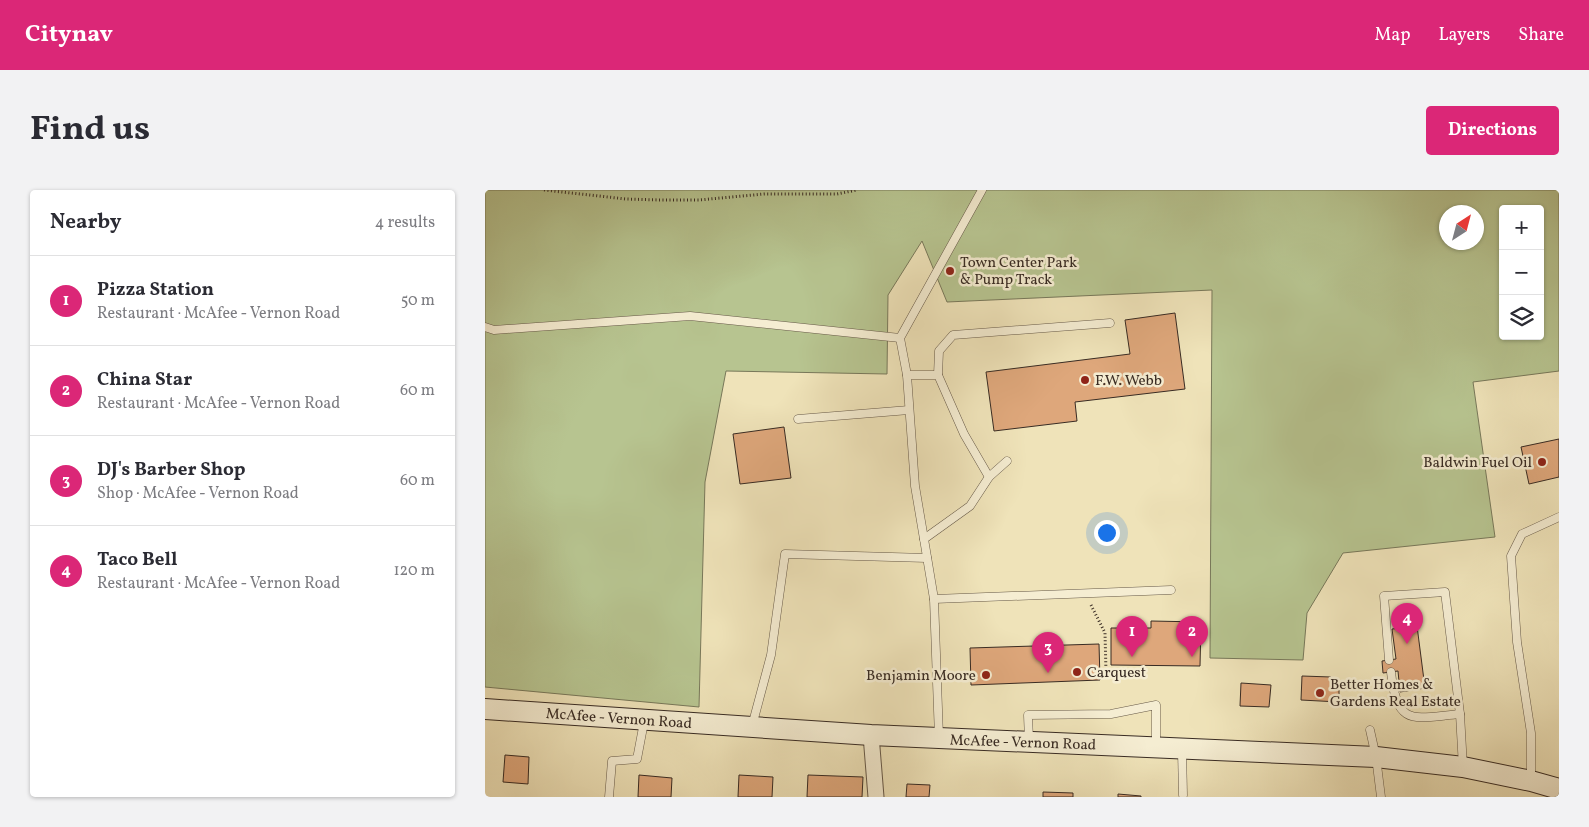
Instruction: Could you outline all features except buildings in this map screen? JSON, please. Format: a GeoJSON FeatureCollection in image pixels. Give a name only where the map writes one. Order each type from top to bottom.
{"type":"FeatureCollection","features":[{"type":"Feature","properties":{"kind":"main road","name":"McAfee - Vernon Road"},"geometry":{"type":"LineString","coordinates":[[485,710],[939,739],[1376,757],[1463,767],[1531,781],[1559,789]]}},
{"type":"Feature","properties":{"kind":"street"},"geometry":{"type":"LineString","coordinates":[[871,735],[876,797]]}},
{"type":"Feature","properties":{"kind":"lane"},"geometry":{"type":"LineString","coordinates":[[939,739],[934,599],[915,486],[907,375],[900,338],[982,190]]}},
{"type":"Feature","properties":{"kind":"lane"},"geometry":{"type":"LineString","coordinates":[[485,327],[493,330],[690,316],[900,338]]}},
{"type":"Feature","properties":{"kind":"lane"},"geometry":{"type":"LineString","coordinates":[[989,477],[964,434],[938,375],[939,351],[953,336],[1110,323]]}},
{"type":"Feature","properties":{"kind":"lane"},"geometry":{"type":"LineString","coordinates":[[907,375],[938,375]]}},
{"type":"Feature","properties":{"kind":"lane"},"geometry":{"type":"LineString","coordinates":[[798,419],[909,410]]}},
{"type":"Feature","properties":{"kind":"lane"},"geometry":{"type":"LineString","coordinates":[[924,539],[970,506],[989,477],[1007,462]]}},
{"type":"Feature","properties":{"kind":"lane"},"geometry":{"type":"LineString","coordinates":[[1531,781],[1531,733],[1517,642],[1511,556],[1522,534],[1559,517]]}},
{"type":"Feature","properties":{"kind":"lane"},"geometry":{"type":"LineString","coordinates":[[751,726],[771,655],[785,554],[927,558]]}},
{"type":"Feature","properties":{"kind":"lane"},"geometry":{"type":"LineString","coordinates":[[934,599],[1171,590]]}},
{"type":"Feature","properties":{"kind":"lane"},"geometry":{"type":"LineString","coordinates":[[1389,660],[1385,596],[1445,592],[1460,714],[1463,767]]}},
{"type":"Feature","properties":{"kind":"lane"},"geometry":{"type":"LineString","coordinates":[[1391,672],[1393,698],[1401,712],[1414,718],[1460,714]]}},
{"type":"Feature","properties":{"kind":"lane"},"geometry":{"type":"LineString","coordinates":[[1029,742],[1028,715],[1111,714],[1156,705],[1156,747]]}},
{"type":"Feature","properties":{"kind":"lane"},"geometry":{"type":"LineString","coordinates":[[609,797],[612,761],[637,759],[645,720]]}},
{"type":"Feature","properties":{"kind":"lane"},"geometry":{"type":"LineString","coordinates":[[1370,730],[1376,757],[1381,797]]}},
{"type":"Feature","properties":{"kind":"lane"},"geometry":{"type":"LineString","coordinates":[[1182,748],[1183,795]]}},
{"type":"Feature","properties":{"kind":"path"},"geometry":{"type":"LineString","coordinates":[[544,190],[627,199],[660,200],[699,200],[763,192],[793,196],[837,194],[857,190]]}},
{"type":"Feature","properties":{"kind":"path"},"geometry":{"type":"LineString","coordinates":[[793,190],[793,196]]}},
{"type":"Feature","properties":{"kind":"path"},"geometry":{"type":"LineString","coordinates":[[1085,593],[1105,633],[1106,672]]}},
{"type":"Feature","properties":{"kind":"green space"},"geometry":{"type":"Polygon","coordinates":[[[485,190],[1559,190],[1559,371],[1473,382],[1495,537],[1343,553],[1307,613],[1303,660],[1210,658],[1212,290],[947,302],[922,241],[888,295],[887,374],[726,371],[705,482],[699,707],[485,687],[485,190]]]}},
{"type":"Feature","properties":{"kind":"place","name":"Town Center Park & Pump Track"},"geometry":{"type":"Point","coordinates":[950,271]}},
{"type":"Feature","properties":{"kind":"place","name":"F.W. Webb"},"geometry":{"type":"Point","coordinates":[1085,380]}},
{"type":"Feature","properties":{"kind":"place","name":"Baldwin Fuel Oil"},"geometry":{"type":"Point","coordinates":[1542,462]}},
{"type":"Feature","properties":{"kind":"place","name":"Taco Bell"},"geometry":{"type":"Point","coordinates":[1407,644]}},
{"type":"Feature","properties":{"kind":"place","name":"Pizza Station"},"geometry":{"type":"Point","coordinates":[1132,657]}},
{"type":"Feature","properties":{"kind":"place","name":"China Star"},"geometry":{"type":"Point","coordinates":[1192,657]}},
{"type":"Feature","properties":{"kind":"place","name":"Carquest"},"geometry":{"type":"Point","coordinates":[1077,672]}},
{"type":"Feature","properties":{"kind":"place","name":"DJ's Barber Shop"},"geometry":{"type":"Point","coordinates":[1048,673]}},
{"type":"Feature","properties":{"kind":"place","name":"Benjamin Moore"},"geometry":{"type":"Point","coordinates":[986,675]}},
{"type":"Feature","properties":{"kind":"place","name":"Better Homes & Gardens Real Estate"},"geometry":{"type":"Point","coordinates":[1320,693]}}]}
